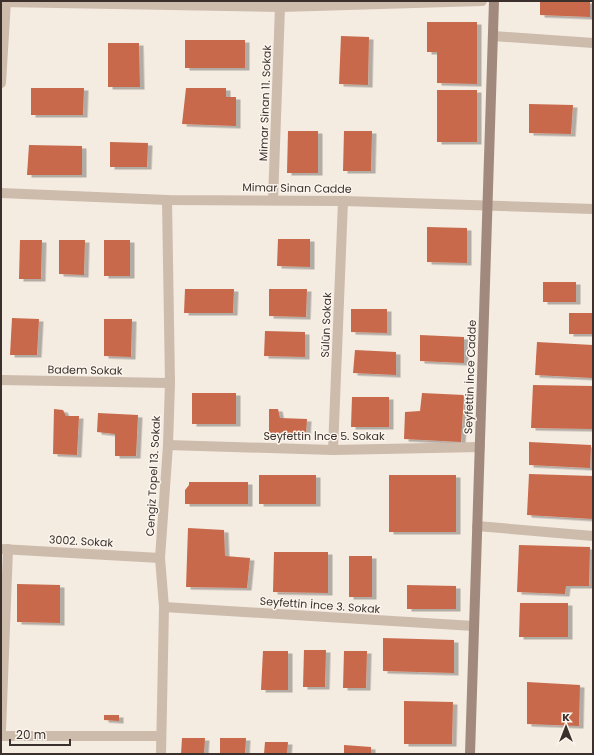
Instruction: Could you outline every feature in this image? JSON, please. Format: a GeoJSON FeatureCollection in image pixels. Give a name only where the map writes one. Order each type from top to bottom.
{"type":"FeatureCollection","features":[{"type":"Feature","properties":{"kind":"main road","name":"Seyfettin İnce Cadde"},"geometry":{"type":"LineString","coordinates":[[470,754],[494,1]]}},
{"type":"Feature","properties":{"kind":"street"},"geometry":{"type":"LineString","coordinates":[[1,82],[4,2],[280,7],[482,1]]}},
{"type":"Feature","properties":{"kind":"street","name":"Mimar Sinan 11. Sokak"},"geometry":{"type":"LineString","coordinates":[[273,200],[280,7]]}},
{"type":"Feature","properties":{"kind":"street"},"geometry":{"type":"LineString","coordinates":[[493,36],[593,43]]}},
{"type":"Feature","properties":{"kind":"street","name":"Mimar Sinan Cadde"},"geometry":{"type":"LineString","coordinates":[[1,193],[167,200],[343,201],[593,209]]}},
{"type":"Feature","properties":{"kind":"street","name":"Cengiz Topel 13. Sokak"},"geometry":{"type":"LineString","coordinates":[[161,754],[160,736],[164,607],[160,558],[168,445],[170,383],[167,200]]}},
{"type":"Feature","properties":{"kind":"street","name":"Sülün Sokak"},"geometry":{"type":"LineString","coordinates":[[333,450],[343,201]]}},
{"type":"Feature","properties":{"kind":"street","name":"Badem Sokak"},"geometry":{"type":"LineString","coordinates":[[1,380],[170,383]]}},
{"type":"Feature","properties":{"kind":"street","name":"Seyfettin İnce 5. Sokak"},"geometry":{"type":"LineString","coordinates":[[168,445],[333,450],[480,447]]}},
{"type":"Feature","properties":{"kind":"street"},"geometry":{"type":"LineString","coordinates":[[477,526],[593,536]]}},
{"type":"Feature","properties":{"kind":"street"},"geometry":{"type":"LineString","coordinates":[[1,730],[4,549]]}},
{"type":"Feature","properties":{"kind":"street","name":"3002. Sokak"},"geometry":{"type":"LineString","coordinates":[[4,549],[160,558]]}},
{"type":"Feature","properties":{"kind":"street","name":"Seyfettin İnce 3. Sokak"},"geometry":{"type":"LineString","coordinates":[[164,607],[474,626]]}},
{"type":"Feature","properties":{"kind":"street"},"geometry":{"type":"LineString","coordinates":[[1,736],[160,736]]}},
{"type":"Feature","properties":{"kind":"building"},"geometry":{"type":"Polygon","coordinates":[[[540,1],[590,1],[590,17],[540,15],[540,1]]]}},
{"type":"Feature","properties":{"kind":"building"},"geometry":{"type":"Polygon","coordinates":[[[427,22],[477,22],[477,84],[437,83],[437,52],[427,52],[427,22]]]}},
{"type":"Feature","properties":{"kind":"building"},"geometry":{"type":"Polygon","coordinates":[[[341,36],[369,37],[368,85],[339,84],[341,36]]]}},
{"type":"Feature","properties":{"kind":"building"},"geometry":{"type":"Polygon","coordinates":[[[185,40],[245,40],[245,68],[185,68],[185,40]]]}},
{"type":"Feature","properties":{"kind":"building"},"geometry":{"type":"Polygon","coordinates":[[[108,43],[139,43],[140,87],[108,87],[108,43]]]}},
{"type":"Feature","properties":{"kind":"building"},"geometry":{"type":"Polygon","coordinates":[[[31,88],[84,88],[83,115],[31,115],[31,88]]]}},
{"type":"Feature","properties":{"kind":"building"},"geometry":{"type":"Polygon","coordinates":[[[186,88],[226,88],[226,97],[236,97],[236,126],[182,124],[186,88]]]}},
{"type":"Feature","properties":{"kind":"building"},"geometry":{"type":"Polygon","coordinates":[[[437,90],[477,90],[477,142],[437,142],[437,90]]]}},
{"type":"Feature","properties":{"kind":"building"},"geometry":{"type":"Polygon","coordinates":[[[529,104],[573,105],[571,134],[529,133],[529,104]]]}},
{"type":"Feature","properties":{"kind":"building"},"geometry":{"type":"Polygon","coordinates":[[[288,131],[318,131],[318,173],[287,173],[288,131]]]}},
{"type":"Feature","properties":{"kind":"building"},"geometry":{"type":"Polygon","coordinates":[[[344,131],[372,131],[371,171],[343,171],[344,131]]]}},
{"type":"Feature","properties":{"kind":"building"},"geometry":{"type":"Polygon","coordinates":[[[110,142],[148,143],[147,167],[110,167],[110,142]]]}},
{"type":"Feature","properties":{"kind":"building"},"geometry":{"type":"Polygon","coordinates":[[[29,145],[82,146],[82,175],[27,175],[29,145]]]}},
{"type":"Feature","properties":{"kind":"building"},"geometry":{"type":"Polygon","coordinates":[[[427,227],[467,228],[467,263],[427,262],[427,227]]]}},
{"type":"Feature","properties":{"kind":"building"},"geometry":{"type":"Polygon","coordinates":[[[278,239],[310,239],[310,267],[277,266],[278,239]]]}},
{"type":"Feature","properties":{"kind":"building"},"geometry":{"type":"Polygon","coordinates":[[[20,240],[42,240],[41,279],[19,279],[20,240]]]}},
{"type":"Feature","properties":{"kind":"building"},"geometry":{"type":"Polygon","coordinates":[[[59,240],[85,240],[84,275],[59,274],[59,240]]]}},
{"type":"Feature","properties":{"kind":"building"},"geometry":{"type":"Polygon","coordinates":[[[104,240],[130,240],[130,276],[104,276],[104,240]]]}},
{"type":"Feature","properties":{"kind":"building"},"geometry":{"type":"Polygon","coordinates":[[[543,282],[576,282],[576,302],[543,302],[543,282]]]}},
{"type":"Feature","properties":{"kind":"building"},"geometry":{"type":"Polygon","coordinates":[[[185,289],[234,289],[233,313],[184,313],[185,289]]]}},
{"type":"Feature","properties":{"kind":"building"},"geometry":{"type":"Polygon","coordinates":[[[269,289],[307,289],[306,317],[269,316],[269,289]]]}},
{"type":"Feature","properties":{"kind":"building"},"geometry":{"type":"Polygon","coordinates":[[[351,309],[387,309],[387,333],[351,332],[351,309]]]}},
{"type":"Feature","properties":{"kind":"building"},"geometry":{"type":"Polygon","coordinates":[[[569,313],[593,313],[593,334],[569,334],[569,313]]]}},
{"type":"Feature","properties":{"kind":"building"},"geometry":{"type":"Polygon","coordinates":[[[12,318],[39,319],[37,355],[10,355],[12,318]]]}},
{"type":"Feature","properties":{"kind":"building"},"geometry":{"type":"Polygon","coordinates":[[[104,319],[132,319],[131,357],[104,356],[104,319]]]}},
{"type":"Feature","properties":{"kind":"building"},"geometry":{"type":"Polygon","coordinates":[[[265,331],[305,332],[305,357],[264,356],[265,331]]]}},
{"type":"Feature","properties":{"kind":"building"},"geometry":{"type":"Polygon","coordinates":[[[420,335],[464,337],[464,363],[420,361],[420,335]]]}},
{"type":"Feature","properties":{"kind":"building"},"geometry":{"type":"Polygon","coordinates":[[[537,342],[593,345],[593,378],[535,375],[537,342]]]}},
{"type":"Feature","properties":{"kind":"building"},"geometry":{"type":"Polygon","coordinates":[[[355,350],[396,352],[396,375],[353,373],[355,350]]]}},
{"type":"Feature","properties":{"kind":"building"},"geometry":{"type":"Polygon","coordinates":[[[533,385],[593,386],[592,429],[531,428],[533,385]]]}},
{"type":"Feature","properties":{"kind":"building"},"geometry":{"type":"Polygon","coordinates":[[[192,393],[236,393],[236,424],[192,424],[192,393]]]}},
{"type":"Feature","properties":{"kind":"building"},"geometry":{"type":"Polygon","coordinates":[[[422,393],[464,395],[461,442],[404,439],[405,412],[420,411],[422,393]]]}},
{"type":"Feature","properties":{"kind":"building"},"geometry":{"type":"Polygon","coordinates":[[[352,397],[389,397],[389,427],[351,427],[352,397]]]}},
{"type":"Feature","properties":{"kind":"building"},"geometry":{"type":"Polygon","coordinates":[[[54,409],[63,410],[66,416],[79,416],[77,455],[53,454],[54,409]]]}},
{"type":"Feature","properties":{"kind":"building"},"geometry":{"type":"Polygon","coordinates":[[[269,409],[278,409],[280,418],[307,419],[306,434],[269,433],[269,409]]]}},
{"type":"Feature","properties":{"kind":"building"},"geometry":{"type":"Polygon","coordinates":[[[98,413],[138,415],[136,456],[115,456],[115,434],[97,432],[98,413]]]}},
{"type":"Feature","properties":{"kind":"building"},"geometry":{"type":"Polygon","coordinates":[[[529,442],[591,445],[590,468],[529,465],[529,442]]]}},
{"type":"Feature","properties":{"kind":"building"},"geometry":{"type":"Polygon","coordinates":[[[529,474],[593,476],[593,519],[527,515],[529,474]]]}},
{"type":"Feature","properties":{"kind":"building"},"geometry":{"type":"Polygon","coordinates":[[[259,475],[316,475],[316,504],[259,504],[259,475]]]}},
{"type":"Feature","properties":{"kind":"building"},"geometry":{"type":"Polygon","coordinates":[[[389,475],[456,475],[456,532],[389,532],[389,475]]]}},
{"type":"Feature","properties":{"kind":"building"},"geometry":{"type":"Polygon","coordinates":[[[189,482],[248,482],[248,504],[185,504],[185,490],[189,485],[189,482]]]}},
{"type":"Feature","properties":{"kind":"building"},"geometry":{"type":"Polygon","coordinates":[[[188,528],[224,530],[225,556],[250,558],[247,588],[186,587],[188,528]]]}},
{"type":"Feature","properties":{"kind":"building"},"geometry":{"type":"Polygon","coordinates":[[[519,545],[590,547],[589,586],[566,586],[565,594],[517,592],[519,545]]]}},
{"type":"Feature","properties":{"kind":"building"},"geometry":{"type":"Polygon","coordinates":[[[274,552],[328,552],[328,593],[273,592],[274,552]]]}},
{"type":"Feature","properties":{"kind":"building"},"geometry":{"type":"Polygon","coordinates":[[[349,556],[372,556],[372,597],[349,597],[349,556]]]}},
{"type":"Feature","properties":{"kind":"building"},"geometry":{"type":"Polygon","coordinates":[[[17,584],[60,585],[60,623],[17,622],[17,584]]]}},
{"type":"Feature","properties":{"kind":"building"},"geometry":{"type":"Polygon","coordinates":[[[407,585],[456,586],[456,609],[407,609],[407,585]]]}},
{"type":"Feature","properties":{"kind":"building"},"geometry":{"type":"Polygon","coordinates":[[[520,603],[568,603],[568,637],[519,637],[520,603]]]}},
{"type":"Feature","properties":{"kind":"building"},"geometry":{"type":"Polygon","coordinates":[[[383,638],[454,640],[454,673],[383,671],[383,638]]]}},
{"type":"Feature","properties":{"kind":"building"},"geometry":{"type":"Polygon","coordinates":[[[304,650],[326,650],[325,687],[303,687],[304,650]]]}},
{"type":"Feature","properties":{"kind":"building"},"geometry":{"type":"Polygon","coordinates":[[[263,651],[288,651],[288,690],[261,690],[263,651]]]}},
{"type":"Feature","properties":{"kind":"building"},"geometry":{"type":"Polygon","coordinates":[[[344,651],[367,651],[366,688],[343,688],[344,651]]]}},
{"type":"Feature","properties":{"kind":"building"},"geometry":{"type":"Polygon","coordinates":[[[527,682],[580,685],[579,726],[527,724],[527,682]]]}},
{"type":"Feature","properties":{"kind":"building"},"geometry":{"type":"Polygon","coordinates":[[[404,701],[453,702],[452,744],[404,744],[404,701]]]}},
{"type":"Feature","properties":{"kind":"building"},"geometry":{"type":"Polygon","coordinates":[[[104,715],[119,715],[119,721],[104,720],[104,715]]]}},
{"type":"Feature","properties":{"kind":"building"},"geometry":{"type":"Polygon","coordinates":[[[182,738],[205,738],[204,754],[181,754],[182,738]]]}},
{"type":"Feature","properties":{"kind":"building"},"geometry":{"type":"Polygon","coordinates":[[[220,738],[246,738],[245,754],[220,754],[220,738]]]}},
{"type":"Feature","properties":{"kind":"building"},"geometry":{"type":"Polygon","coordinates":[[[265,742],[288,742],[287,754],[264,754],[265,742]]]}},
{"type":"Feature","properties":{"kind":"building"},"geometry":{"type":"Polygon","coordinates":[[[344,745],[371,747],[371,754],[344,754],[344,745]]]}}]}
